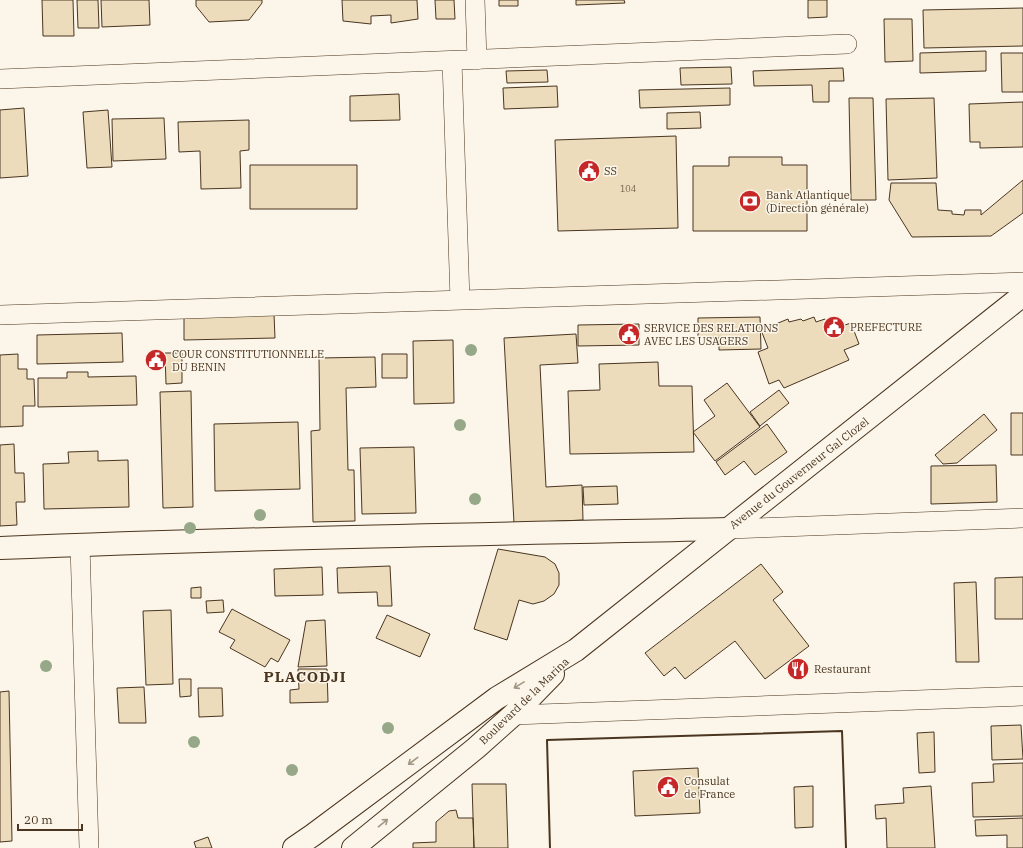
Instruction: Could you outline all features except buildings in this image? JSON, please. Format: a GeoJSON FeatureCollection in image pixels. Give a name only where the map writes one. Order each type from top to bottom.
{"type":"FeatureCollection","features":[{"type":"Feature","properties":{"kind":"main road","name":"Avenue du Gouverneur Gal Clozel"},"geometry":{"type":"LineString","coordinates":[[576,650],[1023,295]]}},
{"type":"Feature","properties":{"kind":"main road"},"geometry":{"type":"LineString","coordinates":[[0,548],[384,536],[728,529]]}},
{"type":"Feature","properties":{"kind":"main road","name":"Boulevard de la Marina"},"geometry":{"type":"LineString","coordinates":[[353,848],[476,748],[513,715],[576,650]]}},
{"type":"Feature","properties":{"kind":"main road","name":"Boulevard de la Marina"},"geometry":{"type":"LineString","coordinates":[[294,848],[497,698],[576,650]]}},
{"type":"Feature","properties":{"kind":"street"},"geometry":{"type":"LineString","coordinates":[[475,0],[477,60]]}},
{"type":"Feature","properties":{"kind":"street"},"geometry":{"type":"LineString","coordinates":[[0,79],[847,44]]}},
{"type":"Feature","properties":{"kind":"street"},"geometry":{"type":"LineString","coordinates":[[452,61],[460,300]]}},
{"type":"Feature","properties":{"kind":"street"},"geometry":{"type":"LineString","coordinates":[[0,315],[1023,282]]}},
{"type":"Feature","properties":{"kind":"street"},"geometry":{"type":"LineString","coordinates":[[728,529],[1023,518]]}},
{"type":"Feature","properties":{"kind":"street"},"geometry":{"type":"LineString","coordinates":[[80,545],[89,848]]}},
{"type":"Feature","properties":{"kind":"street"},"geometry":{"type":"LineString","coordinates":[[513,715],[1023,696]]}},
{"type":"Feature","properties":{"kind":"wall"},"geometry":{"type":"LineString","coordinates":[[550,848],[547,740],[842,731],[846,848]]}},
{"type":"Feature","properties":{"kind":"place","name":"SS"},"geometry":{"type":"Point","coordinates":[589,171]}},
{"type":"Feature","properties":{"kind":"place","name":"Bank Atlantique (Direction générale)"},"geometry":{"type":"Point","coordinates":[750,201]}},
{"type":"Feature","properties":{"kind":"place","name":"PREFECTURE"},"geometry":{"type":"Point","coordinates":[834,327]}},
{"type":"Feature","properties":{"kind":"place","name":"SERVICE DES RELATIONS AVEC LES USAGERS"},"geometry":{"type":"Point","coordinates":[629,334]}},
{"type":"Feature","properties":{"kind":"place","name":"COUR CONSTITUTIONNELLE DU BENIN"},"geometry":{"type":"Point","coordinates":[156,360]}},
{"type":"Feature","properties":{"kind":"place","name":"Restaurant"},"geometry":{"type":"Point","coordinates":[798,669]}},
{"type":"Feature","properties":{"kind":"place","name":"Consulat de France"},"geometry":{"type":"Point","coordinates":[668,787]}},
{"type":"Feature","properties":{"kind":"district","name":"PLACODJI"},"geometry":{"type":"Point","coordinates":[305,677]}}]}
